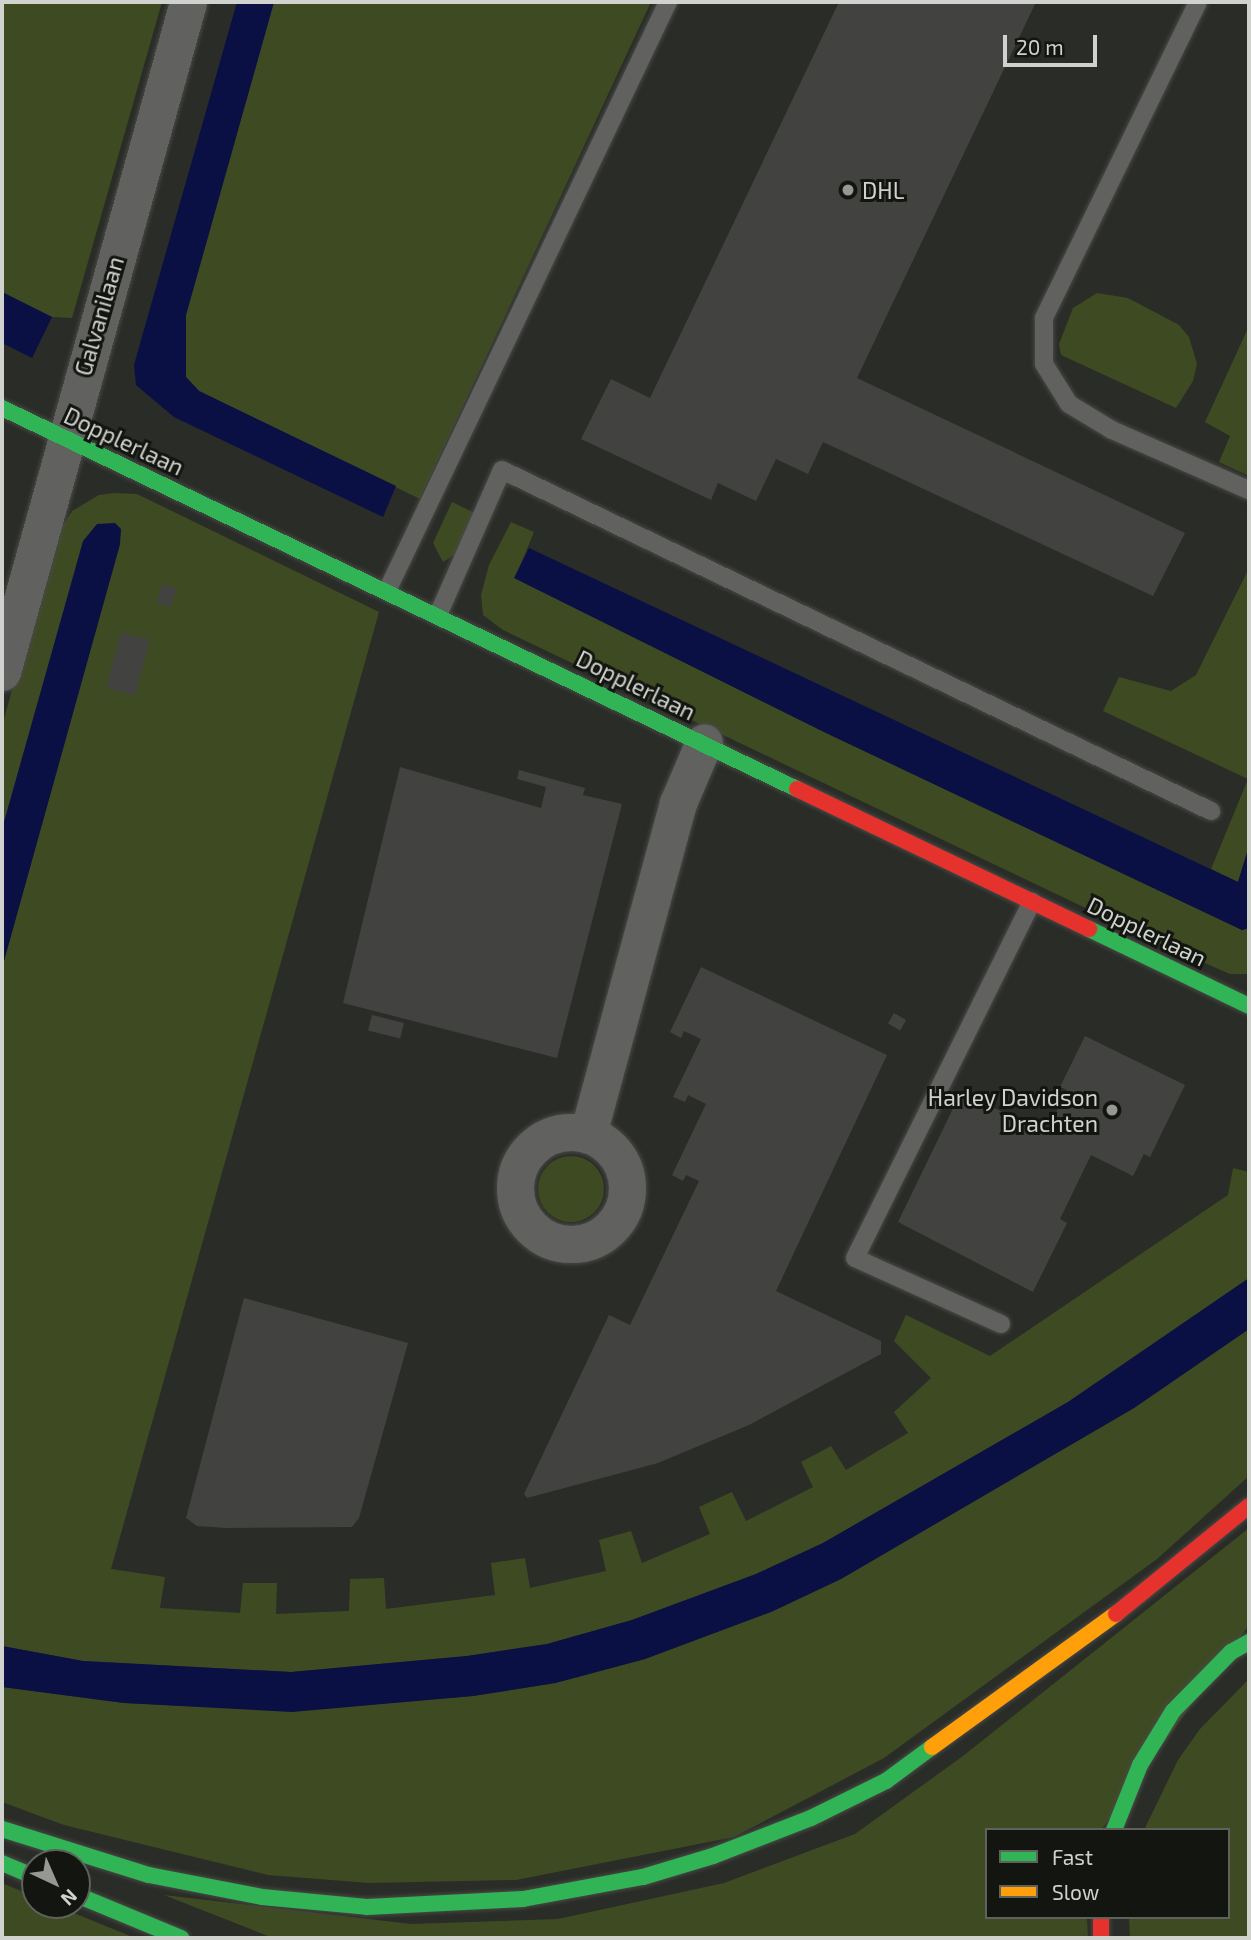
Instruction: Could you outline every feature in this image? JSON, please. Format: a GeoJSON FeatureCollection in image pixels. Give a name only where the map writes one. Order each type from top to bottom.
{"type":"FeatureCollection","features":[{"type":"Feature","properties":{"kind":"main road","name":"Dopplerlaan"},"geometry":{"type":"LineString","coordinates":[[2,408],[704,742],[1249,1006]]}},
{"type":"Feature","properties":{"kind":"main road"},"geometry":{"type":"LineString","coordinates":[[2,1829],[149,1875],[262,1897],[367,1907],[523,1899],[643,1877],[713,1857],[811,1818],[886,1781],[1127,1606],[1249,1506]]}},
{"type":"Feature","properties":{"kind":"main road"},"geometry":{"type":"LineString","coordinates":[[1115,1828],[1140,1765],[1173,1711],[1231,1652],[1249,1642]]}},
{"type":"Feature","properties":{"kind":"main road"},"geometry":{"type":"LineString","coordinates":[[2,1863],[21,1871]]}},
{"type":"Feature","properties":{"kind":"main road"},"geometry":{"type":"LineString","coordinates":[[91,1901],[181,1938]]}},
{"type":"Feature","properties":{"kind":"main road"},"geometry":{"type":"LineString","coordinates":[[1101,1919],[1101,1938]]}},
{"type":"Feature","properties":{"kind":"street","name":"Galvanilaan"},"geometry":{"type":"LineString","coordinates":[[2,672],[188,2]]}},
{"type":"Feature","properties":{"kind":"street"},"geometry":{"type":"LineString","coordinates":[[588,1134],[678,803],[704,742]]}},
{"type":"Feature","properties":{"kind":"lane"},"geometry":{"type":"LineString","coordinates":[[387,591],[668,2]]}},
{"type":"Feature","properties":{"kind":"lane"},"geometry":{"type":"LineString","coordinates":[[1198,2],[1044,318],[1044,364],[1069,404],[1112,429],[1249,490]]}},
{"type":"Feature","properties":{"kind":"lane"},"geometry":{"type":"LineString","coordinates":[[438,615],[502,470],[1211,811]]}},
{"type":"Feature","properties":{"kind":"lane"},"geometry":{"type":"LineString","coordinates":[[1001,1324],[855,1258],[1032,901]]}},
{"type":"Feature","properties":{"kind":"green space"},"geometry":{"type":"Polygon","coordinates":[[[2,2],[162,2],[72,318],[52,317],[2,292],[2,2]]]}},
{"type":"Feature","properties":{"kind":"green space"},"geometry":{"type":"Polygon","coordinates":[[[274,2],[651,2],[420,499],[199,391],[186,377],[186,315],[274,2]]]}},
{"type":"Feature","properties":{"kind":"green space"},"geometry":{"type":"Polygon","coordinates":[[[1097,293],[1128,298],[1179,325],[1189,337],[1197,364],[1193,381],[1176,408],[1061,355],[1059,344],[1073,308],[1097,293]]]}},
{"type":"Feature","properties":{"kind":"green space"},"geometry":{"type":"Polygon","coordinates":[[[1249,326],[1249,476],[1219,462],[1230,436],[1205,422],[1249,326]]]}},
{"type":"Feature","properties":{"kind":"green space"},"geometry":{"type":"Polygon","coordinates":[[[137,494],[379,612],[111,1569],[165,1577],[160,1608],[240,1613],[243,1583],[277,1583],[276,1614],[349,1611],[350,1579],[384,1578],[386,1609],[495,1595],[491,1563],[525,1558],[530,1588],[606,1571],[599,1540],[631,1531],[642,1563],[710,1534],[699,1507],[732,1492],[746,1521],[813,1487],[801,1462],[831,1446],[846,1470],[908,1433],[894,1412],[931,1378],[894,1341],[906,1315],[990,1356],[1228,1195],[1233,1168],[1249,1172],[1249,1278],[1068,1402],[823,1543],[756,1574],[632,1620],[547,1644],[467,1656],[291,1672],[83,1661],[2,1646],[2,968],[120,544],[2,829],[2,726],[54,539],[72,511],[99,495],[137,494]]]}},
{"type":"Feature","properties":{"kind":"green space"},"geometry":{"type":"Polygon","coordinates":[[[452,502],[475,513],[454,555],[443,562],[433,543],[452,502]]]}},
{"type":"Feature","properties":{"kind":"green space"},"geometry":{"type":"Polygon","coordinates":[[[511,522],[534,532],[515,578],[824,732],[1242,930],[1249,928],[1249,974],[1230,974],[1161,944],[503,630],[483,615],[481,595],[489,565],[511,522]]]}},
{"type":"Feature","properties":{"kind":"green space"},"geometry":{"type":"Polygon","coordinates":[[[1249,568],[1249,846],[1238,882],[1211,869],[1248,779],[1103,711],[1119,677],[1171,691],[1196,675],[1249,568]]]}},
{"type":"Feature","properties":{"kind":"green space"},"geometry":{"type":"Polygon","coordinates":[[[571,1156],[584,1159],[594,1166],[601,1176],[604,1189],[601,1202],[594,1212],[584,1219],[571,1222],[558,1219],[548,1212],[541,1202],[538,1189],[541,1176],[548,1166],[558,1159],[571,1156]]]}},
{"type":"Feature","properties":{"kind":"green space"},"geometry":{"type":"Polygon","coordinates":[[[1249,1329],[1249,1476],[1157,1559],[884,1758],[734,1837],[516,1880],[369,1883],[268,1875],[64,1825],[2,1802],[2,1687],[124,1703],[292,1711],[473,1696],[556,1683],[645,1659],[771,1612],[841,1579],[1134,1408],[1249,1329]]]}},
{"type":"Feature","properties":{"kind":"green space"},"geometry":{"type":"Polygon","coordinates":[[[1249,1528],[1249,1625],[1102,1828],[985,1828],[985,1919],[1087,1919],[1088,1938],[273,1938],[164,1895],[411,1924],[558,1919],[724,1883],[855,1834],[963,1756],[1249,1528]]]}},
{"type":"Feature","properties":{"kind":"green space"},"geometry":{"type":"Polygon","coordinates":[[[1249,1679],[1249,1938],[1130,1938],[1129,1919],[1230,1919],[1230,1828],[1145,1828],[1178,1760],[1200,1729],[1249,1679]]]}},
{"type":"Feature","properties":{"kind":"green space"},"geometry":{"type":"Polygon","coordinates":[[[2,1883],[21,1891],[21,1919],[88,1919],[135,1938],[2,1938],[2,1883]]]}},
{"type":"Feature","properties":{"kind":"shaded area"},"geometry":{"type":"Polygon","coordinates":[[[237,2],[274,2],[186,315],[186,377],[199,391],[396,486],[383,517],[174,417],[136,385],[134,365],[237,2]]]}},
{"type":"Feature","properties":{"kind":"shaded area"},"geometry":{"type":"Polygon","coordinates":[[[2,292],[52,317],[32,358],[2,343],[2,292]]]}},
{"type":"Feature","properties":{"kind":"shaded area"},"geometry":{"type":"Polygon","coordinates":[[[115,523],[121,529],[120,544],[2,968],[2,829],[83,541],[97,524],[115,523]]]}},
{"type":"Feature","properties":{"kind":"shaded area"},"geometry":{"type":"Polygon","coordinates":[[[529,548],[1238,882],[1249,846],[1249,928],[1242,930],[824,732],[514,578],[529,548]]]}},
{"type":"Feature","properties":{"kind":"shaded area"},"geometry":{"type":"Polygon","coordinates":[[[1249,1278],[1249,1329],[1134,1408],[841,1579],[771,1612],[645,1659],[555,1683],[473,1696],[292,1712],[124,1703],[2,1687],[2,1646],[83,1661],[291,1672],[467,1656],[547,1644],[632,1620],[756,1574],[823,1543],[1068,1402],[1249,1278]]]}},
{"type":"Feature","properties":{"kind":"building","name":"DHL"},"geometry":{"type":"Polygon","coordinates":[[[839,2],[1036,2],[857,378],[1185,533],[1153,596],[823,442],[808,474],[776,459],[756,501],[718,483],[711,500],[581,439],[611,379],[650,398],[839,2]]]}},
{"type":"Feature","properties":{"kind":"building"},"geometry":{"type":"Polygon","coordinates":[[[162,584],[176,588],[171,607],[156,603],[162,584]]]}},
{"type":"Feature","properties":{"kind":"building"},"geometry":{"type":"Polygon","coordinates":[[[121,632],[150,640],[135,696],[106,688],[121,632]]]}},
{"type":"Feature","properties":{"kind":"building"},"geometry":{"type":"Polygon","coordinates":[[[400,767],[541,808],[546,787],[517,779],[519,770],[585,788],[583,795],[622,804],[557,1058],[343,1003],[400,767]]]}},
{"type":"Feature","properties":{"kind":"building"},"geometry":{"type":"Polygon","coordinates":[[[701,967],[887,1055],[776,1291],[881,1341],[881,1354],[749,1425],[658,1463],[527,1498],[524,1494],[609,1315],[630,1325],[699,1181],[686,1175],[683,1181],[672,1175],[706,1104],[688,1095],[685,1102],[673,1097],[701,1039],[684,1031],[681,1038],[670,1032],[701,967]]]}},
{"type":"Feature","properties":{"kind":"building"},"geometry":{"type":"Polygon","coordinates":[[[894,1013],[906,1020],[900,1030],[888,1023],[894,1013]]]}},
{"type":"Feature","properties":{"kind":"building"},"geometry":{"type":"Polygon","coordinates":[[[372,1015],[404,1023],[400,1039],[368,1031],[372,1015]]]}},
{"type":"Feature","properties":{"kind":"building"},"geometry":{"type":"Polygon","coordinates":[[[1085,1036],[1185,1085],[1150,1157],[1144,1154],[1133,1176],[1091,1155],[1060,1219],[1067,1223],[1033,1292],[898,1222],[961,1092],[1046,1133],[1067,1090],[1060,1087],[1085,1036]]]}},
{"type":"Feature","properties":{"kind":"building"},"geometry":{"type":"Polygon","coordinates":[[[244,1298],[408,1343],[359,1518],[352,1527],[227,1528],[197,1526],[186,1518],[244,1298]]]}},
{"type":"Feature","properties":{"kind":"traffic: fast"},"geometry":{"type":"LineString","coordinates":[[2,408],[797,789]]}},
{"type":"Feature","properties":{"kind":"traffic: fast"},"geometry":{"type":"LineString","coordinates":[[1089,929],[1249,1006]]}},
{"type":"Feature","properties":{"kind":"traffic: fast"},"geometry":{"type":"LineString","coordinates":[[1115,1828],[1140,1765],[1173,1711],[1231,1652],[1249,1642]]}},
{"type":"Feature","properties":{"kind":"traffic: fast"},"geometry":{"type":"LineString","coordinates":[[2,1829],[149,1875],[262,1897],[367,1907],[523,1899],[643,1877],[713,1856],[811,1818],[886,1781],[932,1747]]}},
{"type":"Feature","properties":{"kind":"traffic: fast"},"geometry":{"type":"LineString","coordinates":[[2,1863],[21,1871]]}},
{"type":"Feature","properties":{"kind":"traffic: fast"},"geometry":{"type":"LineString","coordinates":[[91,1901],[181,1938]]}},
{"type":"Feature","properties":{"kind":"traffic: slow"},"geometry":{"type":"LineString","coordinates":[[932,1747],[1116,1614]]}},
{"type":"Feature","properties":{"kind":"traffic: jam"},"geometry":{"type":"LineString","coordinates":[[797,789],[1089,929]]}},
{"type":"Feature","properties":{"kind":"traffic: jam"},"geometry":{"type":"LineString","coordinates":[[1116,1614],[1249,1506]]}},
{"type":"Feature","properties":{"kind":"traffic: jam"},"geometry":{"type":"LineString","coordinates":[[1101,1919],[1101,1938]]}},
{"type":"Feature","properties":{"kind":"place","name":"DHL"},"geometry":{"type":"Point","coordinates":[848,190]}},
{"type":"Feature","properties":{"kind":"place","name":"Harley Davidson Drachten"},"geometry":{"type":"Point","coordinates":[1112,1110]}}]}
